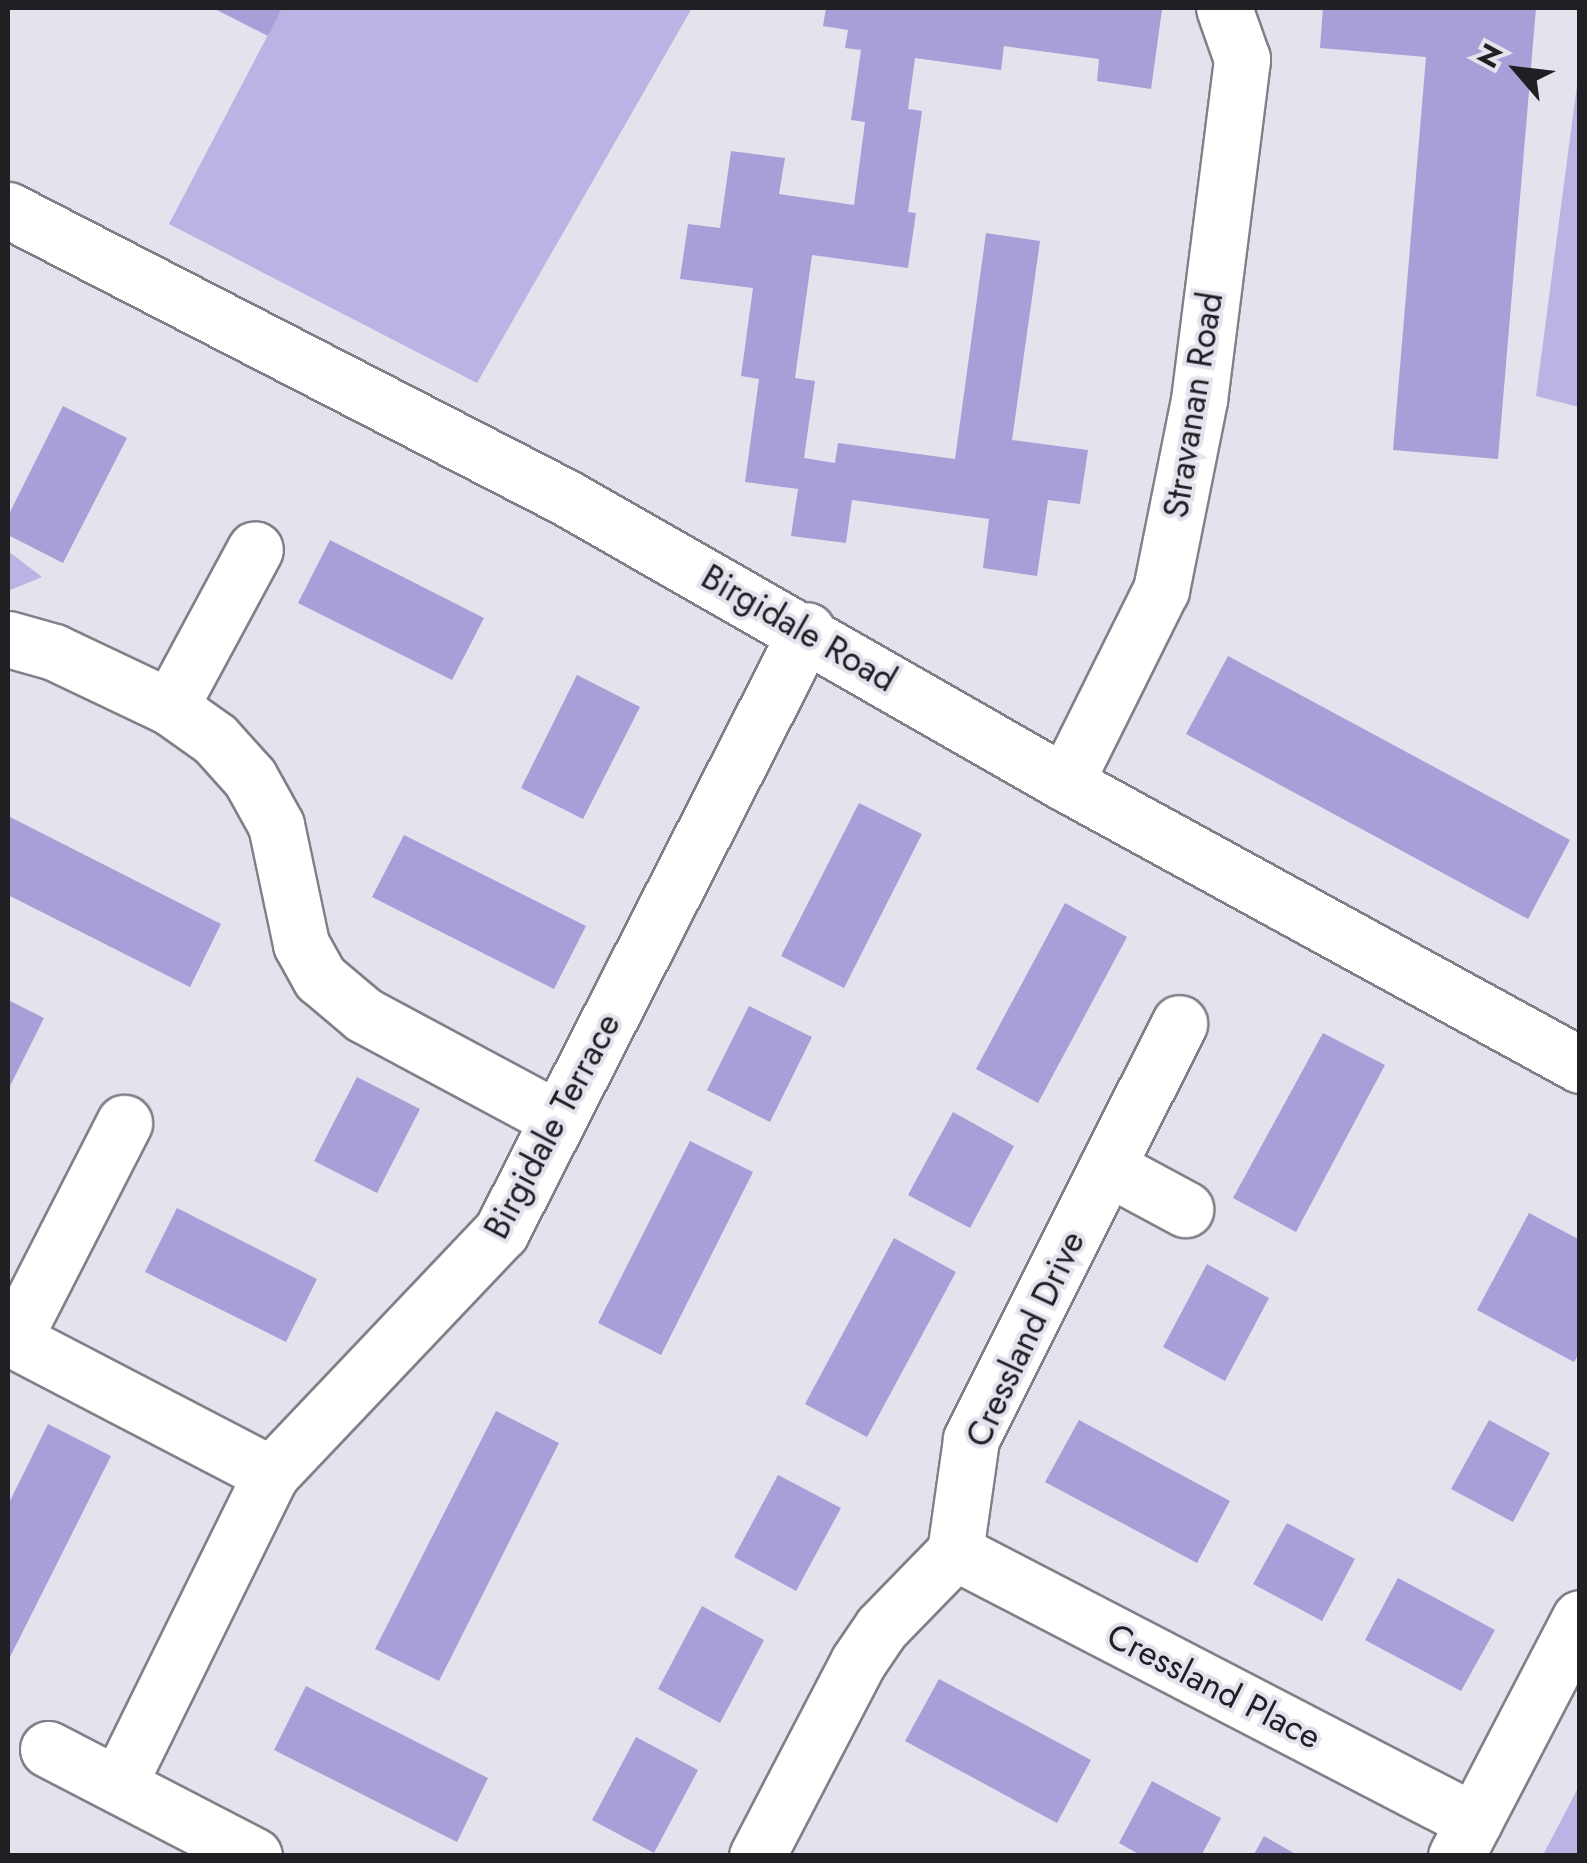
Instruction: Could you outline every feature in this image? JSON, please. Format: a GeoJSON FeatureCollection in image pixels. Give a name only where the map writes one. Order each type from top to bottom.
{"type":"FeatureCollection","features":[{"type":"Feature","properties":{"kind":"street","name":"Stravanan Road"},"geometry":{"type":"LineString","coordinates":[[1065,783],[1164,571],[1199,400],[1242,59],[1224,8]]}},
{"type":"Feature","properties":{"kind":"street","name":"Birgidale Road"},"geometry":{"type":"LineString","coordinates":[[8,210],[326,369],[807,630],[1065,783],[1580,1065]]}},
{"type":"Feature","properties":{"kind":"street"},"geometry":{"type":"LineString","coordinates":[[170,707],[255,549]]}},
{"type":"Feature","properties":{"kind":"street","name":"Birgidale Terrace"},"geometry":{"type":"LineString","coordinates":[[118,1785],[271,1474],[477,1263],[502,1232],[807,630]]}},
{"type":"Feature","properties":{"kind":"street"},"geometry":{"type":"LineString","coordinates":[[8,639],[54,652],[170,707],[215,739],[250,778],[276,825],[301,944],[320,978],[364,1014],[558,1120]]}},
{"type":"Feature","properties":{"kind":"street","name":"Cressland Drive"},"geometry":{"type":"LineString","coordinates":[[954,1552],[971,1439],[1179,1023]]}},
{"type":"Feature","properties":{"kind":"street"},"geometry":{"type":"LineString","coordinates":[[124,1123],[10,1339],[271,1474]]}},
{"type":"Feature","properties":{"kind":"street"},"geometry":{"type":"LineString","coordinates":[[1107,1167],[1185,1209]]}},
{"type":"Feature","properties":{"kind":"street"},"geometry":{"type":"LineString","coordinates":[[756,1856],[858,1662],[954,1552]]}},
{"type":"Feature","properties":{"kind":"street","name":"Cressland Place"},"geometry":{"type":"LineString","coordinates":[[954,1552],[1465,1838]]}},
{"type":"Feature","properties":{"kind":"street"},"geometry":{"type":"LineString","coordinates":[[1465,1838],[1580,1618]]}},
{"type":"Feature","properties":{"kind":"street"},"geometry":{"type":"LineString","coordinates":[[48,1749],[254,1856]]}},
{"type":"Feature","properties":{"kind":"shaded area"},"geometry":{"type":"Polygon","coordinates":[[[282,8],[692,8],[477,383],[169,224],[282,8]]]}},
{"type":"Feature","properties":{"kind":"shaded area"},"geometry":{"type":"Polygon","coordinates":[[[1579,70],[1579,407],[1536,396],[1579,70]]]}},
{"type":"Feature","properties":{"kind":"shaded area"},"geometry":{"type":"Polygon","coordinates":[[[8,551],[42,577],[8,591],[8,551]]]}},
{"type":"Feature","properties":{"kind":"shaded area"},"geometry":{"type":"Polygon","coordinates":[[[1579,1786],[1579,1855],[1543,1855],[1579,1786]]]}},
{"type":"Feature","properties":{"kind":"building"},"geometry":{"type":"Polygon","coordinates":[[[213,8],[282,8],[268,36],[213,8]]]}},
{"type":"Feature","properties":{"kind":"building"},"geometry":{"type":"Polygon","coordinates":[[[826,8],[1162,10],[1151,89],[1097,81],[1099,59],[1004,46],[1001,70],[915,58],[908,109],[922,111],[908,212],[916,213],[908,268],[812,255],[795,378],[815,381],[804,458],[835,463],[838,443],[955,459],[986,233],[1040,241],[1012,440],[1088,450],[1080,504],[1048,500],[1037,576],[983,568],[989,519],[852,500],[846,543],[791,536],[798,489],[745,482],[759,379],[741,376],[753,288],[680,279],[688,224],[720,228],[731,151],[785,158],[779,194],[854,205],[865,122],[851,120],[861,50],[845,48],[848,30],[823,26],[826,8]]]}},
{"type":"Feature","properties":{"kind":"building"},"geometry":{"type":"Polygon","coordinates":[[[1323,8],[1536,8],[1498,459],[1393,450],[1426,57],[1320,48],[1323,8]]]}},
{"type":"Feature","properties":{"kind":"building"},"geometry":{"type":"Polygon","coordinates":[[[63,406],[127,438],[63,563],[8,535],[8,516],[63,406]]]}},
{"type":"Feature","properties":{"kind":"building"},"geometry":{"type":"Polygon","coordinates":[[[330,540],[484,618],[452,680],[298,603],[330,540]]]}},
{"type":"Feature","properties":{"kind":"building"},"geometry":{"type":"Polygon","coordinates":[[[1228,656],[1570,840],[1528,919],[1186,734],[1228,656]]]}},
{"type":"Feature","properties":{"kind":"building"},"geometry":{"type":"Polygon","coordinates":[[[577,675],[640,707],[583,819],[521,788],[577,675]]]}},
{"type":"Feature","properties":{"kind":"building"},"geometry":{"type":"Polygon","coordinates":[[[859,803],[922,834],[844,988],[781,956],[859,803]]]}},
{"type":"Feature","properties":{"kind":"building"},"geometry":{"type":"Polygon","coordinates":[[[8,816],[221,924],[190,987],[8,895],[8,816]]]}},
{"type":"Feature","properties":{"kind":"building"},"geometry":{"type":"Polygon","coordinates":[[[404,835],[586,926],[554,989],[372,897],[404,835]]]}},
{"type":"Feature","properties":{"kind":"building"},"geometry":{"type":"Polygon","coordinates":[[[1065,903],[1127,937],[1038,1103],[976,1069],[1065,903]]]}},
{"type":"Feature","properties":{"kind":"building"},"geometry":{"type":"Polygon","coordinates":[[[8,1000],[44,1018],[8,1090],[8,1000]]]}},
{"type":"Feature","properties":{"kind":"building"},"geometry":{"type":"Polygon","coordinates":[[[749,1006],[812,1037],[770,1122],[707,1090],[749,1006]]]}},
{"type":"Feature","properties":{"kind":"building"},"geometry":{"type":"Polygon","coordinates":[[[1323,1033],[1385,1065],[1296,1232],[1233,1198],[1323,1033]]]}},
{"type":"Feature","properties":{"kind":"building"},"geometry":{"type":"Polygon","coordinates":[[[357,1077],[420,1109],[377,1193],[314,1161],[357,1077]]]}},
{"type":"Feature","properties":{"kind":"building"},"geometry":{"type":"Polygon","coordinates":[[[953,1112],[1014,1146],[970,1228],[908,1195],[953,1112]]]}},
{"type":"Feature","properties":{"kind":"building"},"geometry":{"type":"Polygon","coordinates":[[[690,1141],[753,1172],[661,1355],[598,1323],[690,1141]]]}},
{"type":"Feature","properties":{"kind":"building"},"geometry":{"type":"Polygon","coordinates":[[[177,1208],[317,1279],[286,1342],[145,1272],[177,1208]]]}},
{"type":"Feature","properties":{"kind":"building"},"geometry":{"type":"Polygon","coordinates":[[[1529,1213],[1580,1240],[1580,1352],[1574,1362],[1477,1310],[1529,1213]]]}},
{"type":"Feature","properties":{"kind":"building"},"geometry":{"type":"Polygon","coordinates":[[[894,1238],[956,1272],[867,1437],[805,1404],[894,1238]]]}},
{"type":"Feature","properties":{"kind":"building"},"geometry":{"type":"Polygon","coordinates":[[[1207,1264],[1269,1298],[1225,1381],[1163,1347],[1207,1264]]]}},
{"type":"Feature","properties":{"kind":"building"},"geometry":{"type":"Polygon","coordinates":[[[496,1411],[559,1443],[439,1681],[375,1649],[496,1411]]]}},
{"type":"Feature","properties":{"kind":"building"},"geometry":{"type":"Polygon","coordinates":[[[1079,1420],[1230,1501],[1197,1563],[1045,1482],[1079,1420]]]}},
{"type":"Feature","properties":{"kind":"building"},"geometry":{"type":"Polygon","coordinates":[[[1489,1420],[1550,1453],[1513,1522],[1451,1489],[1489,1420]]]}},
{"type":"Feature","properties":{"kind":"building"},"geometry":{"type":"Polygon","coordinates":[[[48,1424],[111,1456],[8,1661],[8,1505],[48,1424]]]}},
{"type":"Feature","properties":{"kind":"building"},"geometry":{"type":"Polygon","coordinates":[[[778,1475],[841,1508],[796,1591],[734,1557],[778,1475]]]}},
{"type":"Feature","properties":{"kind":"building"},"geometry":{"type":"Polygon","coordinates":[[[1287,1523],[1355,1559],[1322,1621],[1253,1584],[1287,1523]]]}},
{"type":"Feature","properties":{"kind":"building"},"geometry":{"type":"Polygon","coordinates":[[[1398,1578],[1495,1630],[1461,1691],[1365,1640],[1398,1578]]]}},
{"type":"Feature","properties":{"kind":"building"},"geometry":{"type":"Polygon","coordinates":[[[702,1606],[764,1640],[720,1723],[658,1689],[702,1606]]]}},
{"type":"Feature","properties":{"kind":"building"},"geometry":{"type":"Polygon","coordinates":[[[939,1679],[1091,1760],[1057,1823],[905,1741],[939,1679]]]}},
{"type":"Feature","properties":{"kind":"building"},"geometry":{"type":"Polygon","coordinates":[[[306,1686],[488,1778],[457,1842],[274,1750],[306,1686]]]}},
{"type":"Feature","properties":{"kind":"building"},"geometry":{"type":"Polygon","coordinates":[[[636,1737],[698,1770],[654,1853],[592,1820],[636,1737]]]}},
{"type":"Feature","properties":{"kind":"building"},"geometry":{"type":"Polygon","coordinates":[[[1152,1781],[1221,1818],[1201,1856],[1142,1856],[1119,1843],[1152,1781]]]}},
{"type":"Feature","properties":{"kind":"building"},"geometry":{"type":"Polygon","coordinates":[[[1264,1836],[1299,1856],[1253,1856],[1264,1836]]]}}]}
